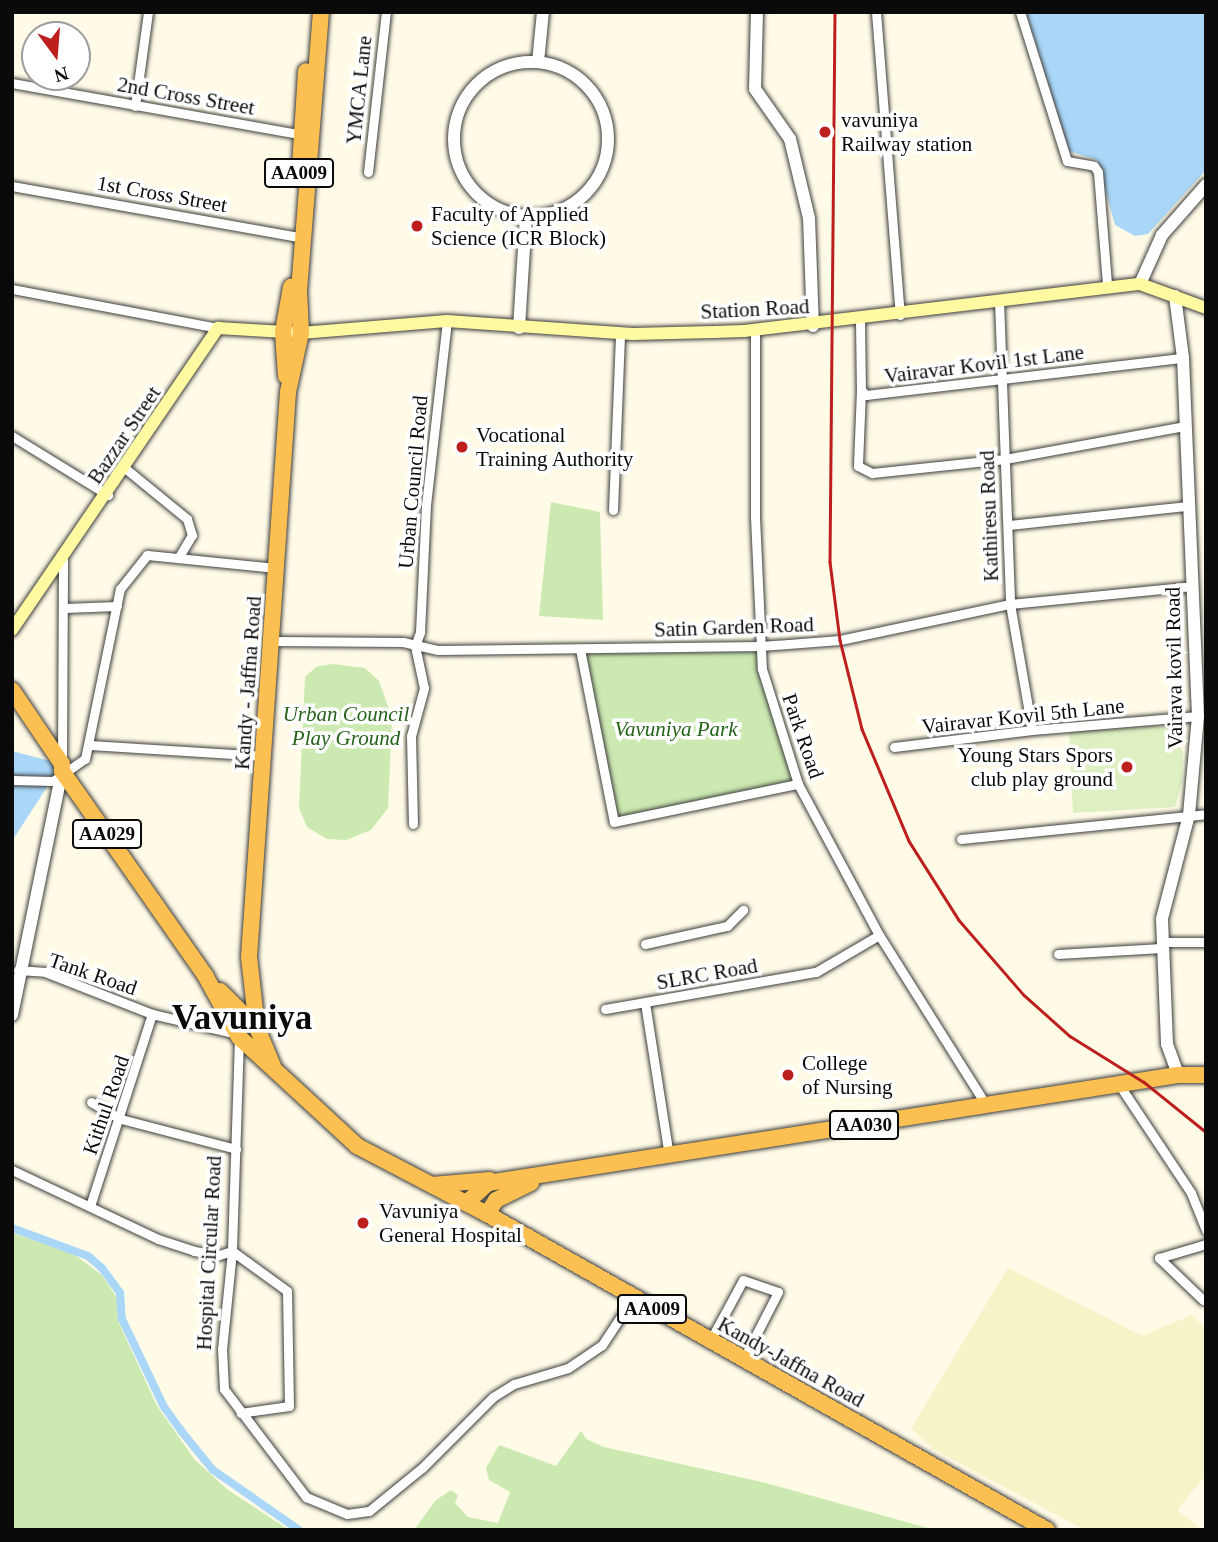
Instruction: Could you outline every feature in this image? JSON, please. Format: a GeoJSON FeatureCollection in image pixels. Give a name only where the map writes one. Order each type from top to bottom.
{"type":"FeatureCollection","features":[{"type":"Feature","properties":{"kind":"highway","name":"Kandy - Jaffna Road"},"geometry":{"type":"LineString","coordinates":[[307,136],[310,12]]}},
{"type":"Feature","properties":{"kind":"highway","name":"Kandy - Jaffna Road"},"geometry":{"type":"LineString","coordinates":[[242,1039],[241,1012],[247,982],[274,641],[276,568],[288,392],[301,333],[300,236],[307,136],[321,12]]}},
{"type":"Feature","properties":{"kind":"highway","name":"Kandy - Jaffna Road"},"geometry":{"type":"LineString","coordinates":[[288,392],[283,332],[300,236]]}},
{"type":"Feature","properties":{"kind":"highway","name":"AA029"},"geometry":{"type":"LineString","coordinates":[[12,690],[206,977],[242,1039]]}},
{"type":"Feature","properties":{"kind":"highway","name":"AA029"},"geometry":{"type":"LineString","coordinates":[[206,977],[257,1028]]}},
{"type":"Feature","properties":{"kind":"highway","name":"Kandy - Jaffna Road"},"geometry":{"type":"LineString","coordinates":[[247,982],[257,1028]]}},
{"type":"Feature","properties":{"kind":"highway"},"geometry":{"type":"LineString","coordinates":[[226,997],[247,982]]}},
{"type":"Feature","properties":{"kind":"highway","name":"Hospital Circular Road"},"geometry":{"type":"LineString","coordinates":[[242,1039],[257,1028]]}},
{"type":"Feature","properties":{"kind":"highway","name":"Kandy-Jaffna Road"},"geometry":{"type":"LineString","coordinates":[[257,1028],[274,1068]]}},
{"type":"Feature","properties":{"kind":"highway","name":"Kandy-Jaffna Road"},"geometry":{"type":"LineString","coordinates":[[242,1039],[357,1146],[487,1214],[1047,1530]]}},
{"type":"Feature","properties":{"kind":"highway","name":"AA030"},"geometry":{"type":"LineString","coordinates":[[466,1203],[488,1183],[514,1178],[669,1157],[1178,1075],[1206,1075]]}},
{"type":"Feature","properties":{"kind":"highway","name":"AA030"},"geometry":{"type":"LineString","coordinates":[[487,1214],[509,1191],[549,1175]]}},
{"type":"Feature","properties":{"kind":"highway"},"geometry":{"type":"LineString","coordinates":[[429,1185],[514,1178]]}},
{"type":"Feature","properties":{"kind":"main road","name":"Station Road"},"geometry":{"type":"LineString","coordinates":[[301,333],[447,321],[620,333],[755,330],[860,321],[1108,285],[1140,284],[1206,308]]}},
{"type":"Feature","properties":{"kind":"main road"},"geometry":{"type":"LineString","coordinates":[[218,328],[301,333]]}},
{"type":"Feature","properties":{"kind":"main road","name":"Bazzar Street"},"geometry":{"type":"LineString","coordinates":[[12,630],[126,469],[218,328]]}},
{"type":"Feature","properties":{"kind":"street"},"geometry":{"type":"LineString","coordinates":[[135,106],[148,12]]}},
{"type":"Feature","properties":{"kind":"street","name":"YMCA Lane"},"geometry":{"type":"LineString","coordinates":[[368,173],[386,12]]}},
{"type":"Feature","properties":{"kind":"street"},"geometry":{"type":"LineString","coordinates":[[538,62],[543,12]]}},
{"type":"Feature","properties":{"kind":"street"},"geometry":{"type":"LineString","coordinates":[[757,12],[755,89],[790,139],[809,218],[813,326]]}},
{"type":"Feature","properties":{"kind":"street"},"geometry":{"type":"LineString","coordinates":[[876,12],[900,315]]}},
{"type":"Feature","properties":{"kind":"street"},"geometry":{"type":"LineString","coordinates":[[1020,12],[1067,160],[1094,166],[1098,172],[1108,285]]}},
{"type":"Feature","properties":{"kind":"street"},"geometry":{"type":"LineString","coordinates":[[538,62],[564,69],[587,84],[602,106],[609,132],[607,159],[596,183],[577,202],[553,214],[526,216],[502,211],[473,189],[456,158],[454,133],[460,110],[472,89],[491,73],[514,64],[538,62]]}},
{"type":"Feature","properties":{"kind":"street","name":"2nd Cross Street"},"geometry":{"type":"LineString","coordinates":[[12,83],[307,136]]}},
{"type":"Feature","properties":{"kind":"street"},"geometry":{"type":"LineString","coordinates":[[1140,284],[1162,235],[1206,185]]}},
{"type":"Feature","properties":{"kind":"street","name":"1st Cross Street"},"geometry":{"type":"LineString","coordinates":[[12,186],[300,236]]}},
{"type":"Feature","properties":{"kind":"street"},"geometry":{"type":"LineString","coordinates":[[519,328],[526,216]]}},
{"type":"Feature","properties":{"kind":"street"},"geometry":{"type":"LineString","coordinates":[[12,289],[218,328]]}},
{"type":"Feature","properties":{"kind":"street","name":"Vairava kovil Road"},"geometry":{"type":"LineString","coordinates":[[1175,296],[1183,358],[1192,586],[1201,693],[1189,815],[1165,899],[1162,945],[1167,1044],[1178,1075]]}},
{"type":"Feature","properties":{"kind":"street","name":"Kathiresu Road"},"geometry":{"type":"LineString","coordinates":[[999,300],[1010,604],[1032,730]]}},
{"type":"Feature","properties":{"kind":"street","name":"Urban Council Road"},"geometry":{"type":"LineString","coordinates":[[413,824],[411,736],[424,688],[415,646],[447,321]]}},
{"type":"Feature","properties":{"kind":"street","name":"Vairavar Kovil 1st Lane"},"geometry":{"type":"LineString","coordinates":[[860,321],[861,390],[875,396],[1183,358]]}},
{"type":"Feature","properties":{"kind":"street","name":"Park Road"},"geometry":{"type":"LineString","coordinates":[[755,330],[762,669],[798,784],[879,935],[986,1105]]}},
{"type":"Feature","properties":{"kind":"street"},"geometry":{"type":"LineString","coordinates":[[613,510],[620,333]]}},
{"type":"Feature","properties":{"kind":"street"},"geometry":{"type":"LineString","coordinates":[[861,390],[858,466],[864,470],[898,472],[1005,459],[1184,426]]}},
{"type":"Feature","properties":{"kind":"street"},"geometry":{"type":"LineString","coordinates":[[12,436],[108,495]]}},
{"type":"Feature","properties":{"kind":"street"},"geometry":{"type":"LineString","coordinates":[[126,469],[187,519],[192,535],[179,558]]}},
{"type":"Feature","properties":{"kind":"street"},"geometry":{"type":"LineString","coordinates":[[1009,525],[1188,506]]}},
{"type":"Feature","properties":{"kind":"street"},"geometry":{"type":"LineString","coordinates":[[12,779],[53,781],[62,767],[85,759],[120,589],[147,555],[276,568]]}},
{"type":"Feature","properties":{"kind":"street"},"geometry":{"type":"LineString","coordinates":[[12,1015],[18,970],[62,767],[65,608],[63,560]]}},
{"type":"Feature","properties":{"kind":"street","name":"Satin Garden Road"},"geometry":{"type":"LineString","coordinates":[[274,641],[342,640],[438,650],[761,646],[840,640],[1010,604],[1192,586]]}},
{"type":"Feature","properties":{"kind":"street"},"geometry":{"type":"LineString","coordinates":[[65,608],[117,606]]}},
{"type":"Feature","properties":{"kind":"street"},"geometry":{"type":"LineString","coordinates":[[580,649],[614,822],[798,784]]}},
{"type":"Feature","properties":{"kind":"street","name":"Vairavar Kovil 5th Lane"},"geometry":{"type":"LineString","coordinates":[[894,747],[1032,730],[1198,716]]}},
{"type":"Feature","properties":{"kind":"street"},"geometry":{"type":"LineString","coordinates":[[90,745],[265,756]]}},
{"type":"Feature","properties":{"kind":"street"},"geometry":{"type":"LineString","coordinates":[[961,839],[1206,814]]}},
{"type":"Feature","properties":{"kind":"street"},"geometry":{"type":"LineString","coordinates":[[645,944],[727,926],[743,910]]}},
{"type":"Feature","properties":{"kind":"street","name":"SLRC Road"},"geometry":{"type":"LineString","coordinates":[[669,1157],[645,1002],[816,972],[879,935]]}},
{"type":"Feature","properties":{"kind":"street"},"geometry":{"type":"LineString","coordinates":[[1058,954],[1206,942]]}},
{"type":"Feature","properties":{"kind":"street","name":"Tank Road"},"geometry":{"type":"LineString","coordinates":[[18,970],[45,972],[152,1013],[242,1039]]}},
{"type":"Feature","properties":{"kind":"street"},"geometry":{"type":"LineString","coordinates":[[605,1009],[645,1002]]}},
{"type":"Feature","properties":{"kind":"street","name":"Kithul Road"},"geometry":{"type":"LineString","coordinates":[[90,1206],[121,1119],[152,1013]]}},
{"type":"Feature","properties":{"kind":"street","name":"Hospital Circular Road"},"geometry":{"type":"LineString","coordinates":[[242,1039],[232,1251],[222,1349],[224,1390],[306,1497],[358,1515],[369,1511],[422,1468],[443,1443],[493,1397],[514,1384],[568,1368],[602,1345],[633,1298]]}},
{"type":"Feature","properties":{"kind":"street","name":"Hospital Circular Road"},"geometry":{"type":"LineString","coordinates":[[239,1073],[242,1039]]}},
{"type":"Feature","properties":{"kind":"street"},"geometry":{"type":"LineString","coordinates":[[1120,1086],[1173,1163],[1206,1230]]}},
{"type":"Feature","properties":{"kind":"street"},"geometry":{"type":"LineString","coordinates":[[91,1102],[121,1119],[236,1149]]}},
{"type":"Feature","properties":{"kind":"street"},"geometry":{"type":"LineString","coordinates":[[12,1170],[194,1251],[219,1255],[232,1251],[287,1291],[289,1406],[240,1413]]}},
{"type":"Feature","properties":{"kind":"street"},"geometry":{"type":"LineString","coordinates":[[1203,1300],[1159,1258],[1206,1244]]}},
{"type":"Feature","properties":{"kind":"street"},"geometry":{"type":"LineString","coordinates":[[710,1341],[743,1280],[778,1292],[743,1360]]}},
{"type":"Feature","properties":{"kind":"shaded area"},"geometry":{"type":"Polygon","coordinates":[[[1008,1268],[1142,1336],[1192,1315],[1206,1329],[1206,1475],[1177,1510],[1202,1530],[1085,1530],[933,1449],[911,1428],[1008,1268]]]}},
{"type":"Feature","properties":{"kind":"green space"},"geometry":{"type":"Polygon","coordinates":[[[551,502],[600,512],[603,620],[539,616],[551,502]]]}},
{"type":"Feature","properties":{"kind":"green space","name":"Vavuniya Park"},"geometry":{"type":"Polygon","coordinates":[[[760,652],[795,780],[618,817],[585,654],[760,652]]]}},
{"type":"Feature","properties":{"kind":"green space","name":"Urban Council Play Ground"},"geometry":{"type":"Polygon","coordinates":[[[332,664],[365,668],[379,681],[392,718],[388,808],[371,830],[346,840],[327,839],[307,827],[299,808],[305,677],[316,667],[332,664]]]}},
{"type":"Feature","properties":{"kind":"green space","name":"Young Stars Spors club play ground"},"geometry":{"type":"Polygon","coordinates":[[[1169,727],[1183,752],[1182,783],[1175,807],[1073,813],[1069,732],[1169,727]]]}},
{"type":"Feature","properties":{"kind":"green space"},"geometry":{"type":"Polygon","coordinates":[[[12,1233],[72,1253],[102,1275],[117,1298],[118,1321],[157,1406],[195,1460],[228,1490],[289,1530],[12,1530],[12,1233]]]}},
{"type":"Feature","properties":{"kind":"green space"},"geometry":{"type":"Polygon","coordinates":[[[581,1431],[586,1439],[604,1447],[766,1483],[935,1530],[414,1530],[436,1500],[451,1490],[458,1495],[455,1503],[468,1517],[498,1523],[510,1492],[489,1480],[486,1468],[499,1445],[556,1466],[581,1431]]]}},
{"type":"Feature","properties":{"kind":"water"},"geometry":{"type":"Polygon","coordinates":[[[1026,12],[1206,12],[1206,170],[1148,234],[1135,236],[1115,225],[1097,160],[1069,151],[1026,12]]]}},
{"type":"Feature","properties":{"kind":"water"},"geometry":{"type":"Polygon","coordinates":[[[12,751],[62,764],[12,841],[12,751]]]}},
{"type":"Feature","properties":{"kind":"waterway"},"geometry":{"type":"LineString","coordinates":[[12,1228],[88,1256],[102,1268],[120,1293],[122,1319],[164,1407],[182,1432],[213,1470],[299,1530]]}},
{"type":"Feature","properties":{"kind":"railway"},"geometry":{"type":"LineString","coordinates":[[835,12],[830,562],[840,640],[862,729],[909,841],[959,920],[1024,995],[1070,1036],[1144,1082],[1206,1132]]}},
{"type":"Feature","properties":{"kind":"place","name":"vavuniya Railway station"},"geometry":{"type":"Point","coordinates":[825,132]}},
{"type":"Feature","properties":{"kind":"place","name":"Faculty of Applied Science (ICR Block)"},"geometry":{"type":"Point","coordinates":[417,226]}},
{"type":"Feature","properties":{"kind":"place","name":"Vocational Training Authority"},"geometry":{"type":"Point","coordinates":[462,447]}},
{"type":"Feature","properties":{"kind":"place","name":"Young Stars Spors club play ground"},"geometry":{"type":"Point","coordinates":[1127,767]}},
{"type":"Feature","properties":{"kind":"place","name":"College of Nursing"},"geometry":{"type":"Point","coordinates":[788,1075]}},
{"type":"Feature","properties":{"kind":"place","name":"Vavuniya General Hospital"},"geometry":{"type":"Point","coordinates":[363,1223]}},
{"type":"Feature","properties":{"kind":"district","name":"Vavuniya"},"geometry":{"type":"Point","coordinates":[242,1018]}}]}
